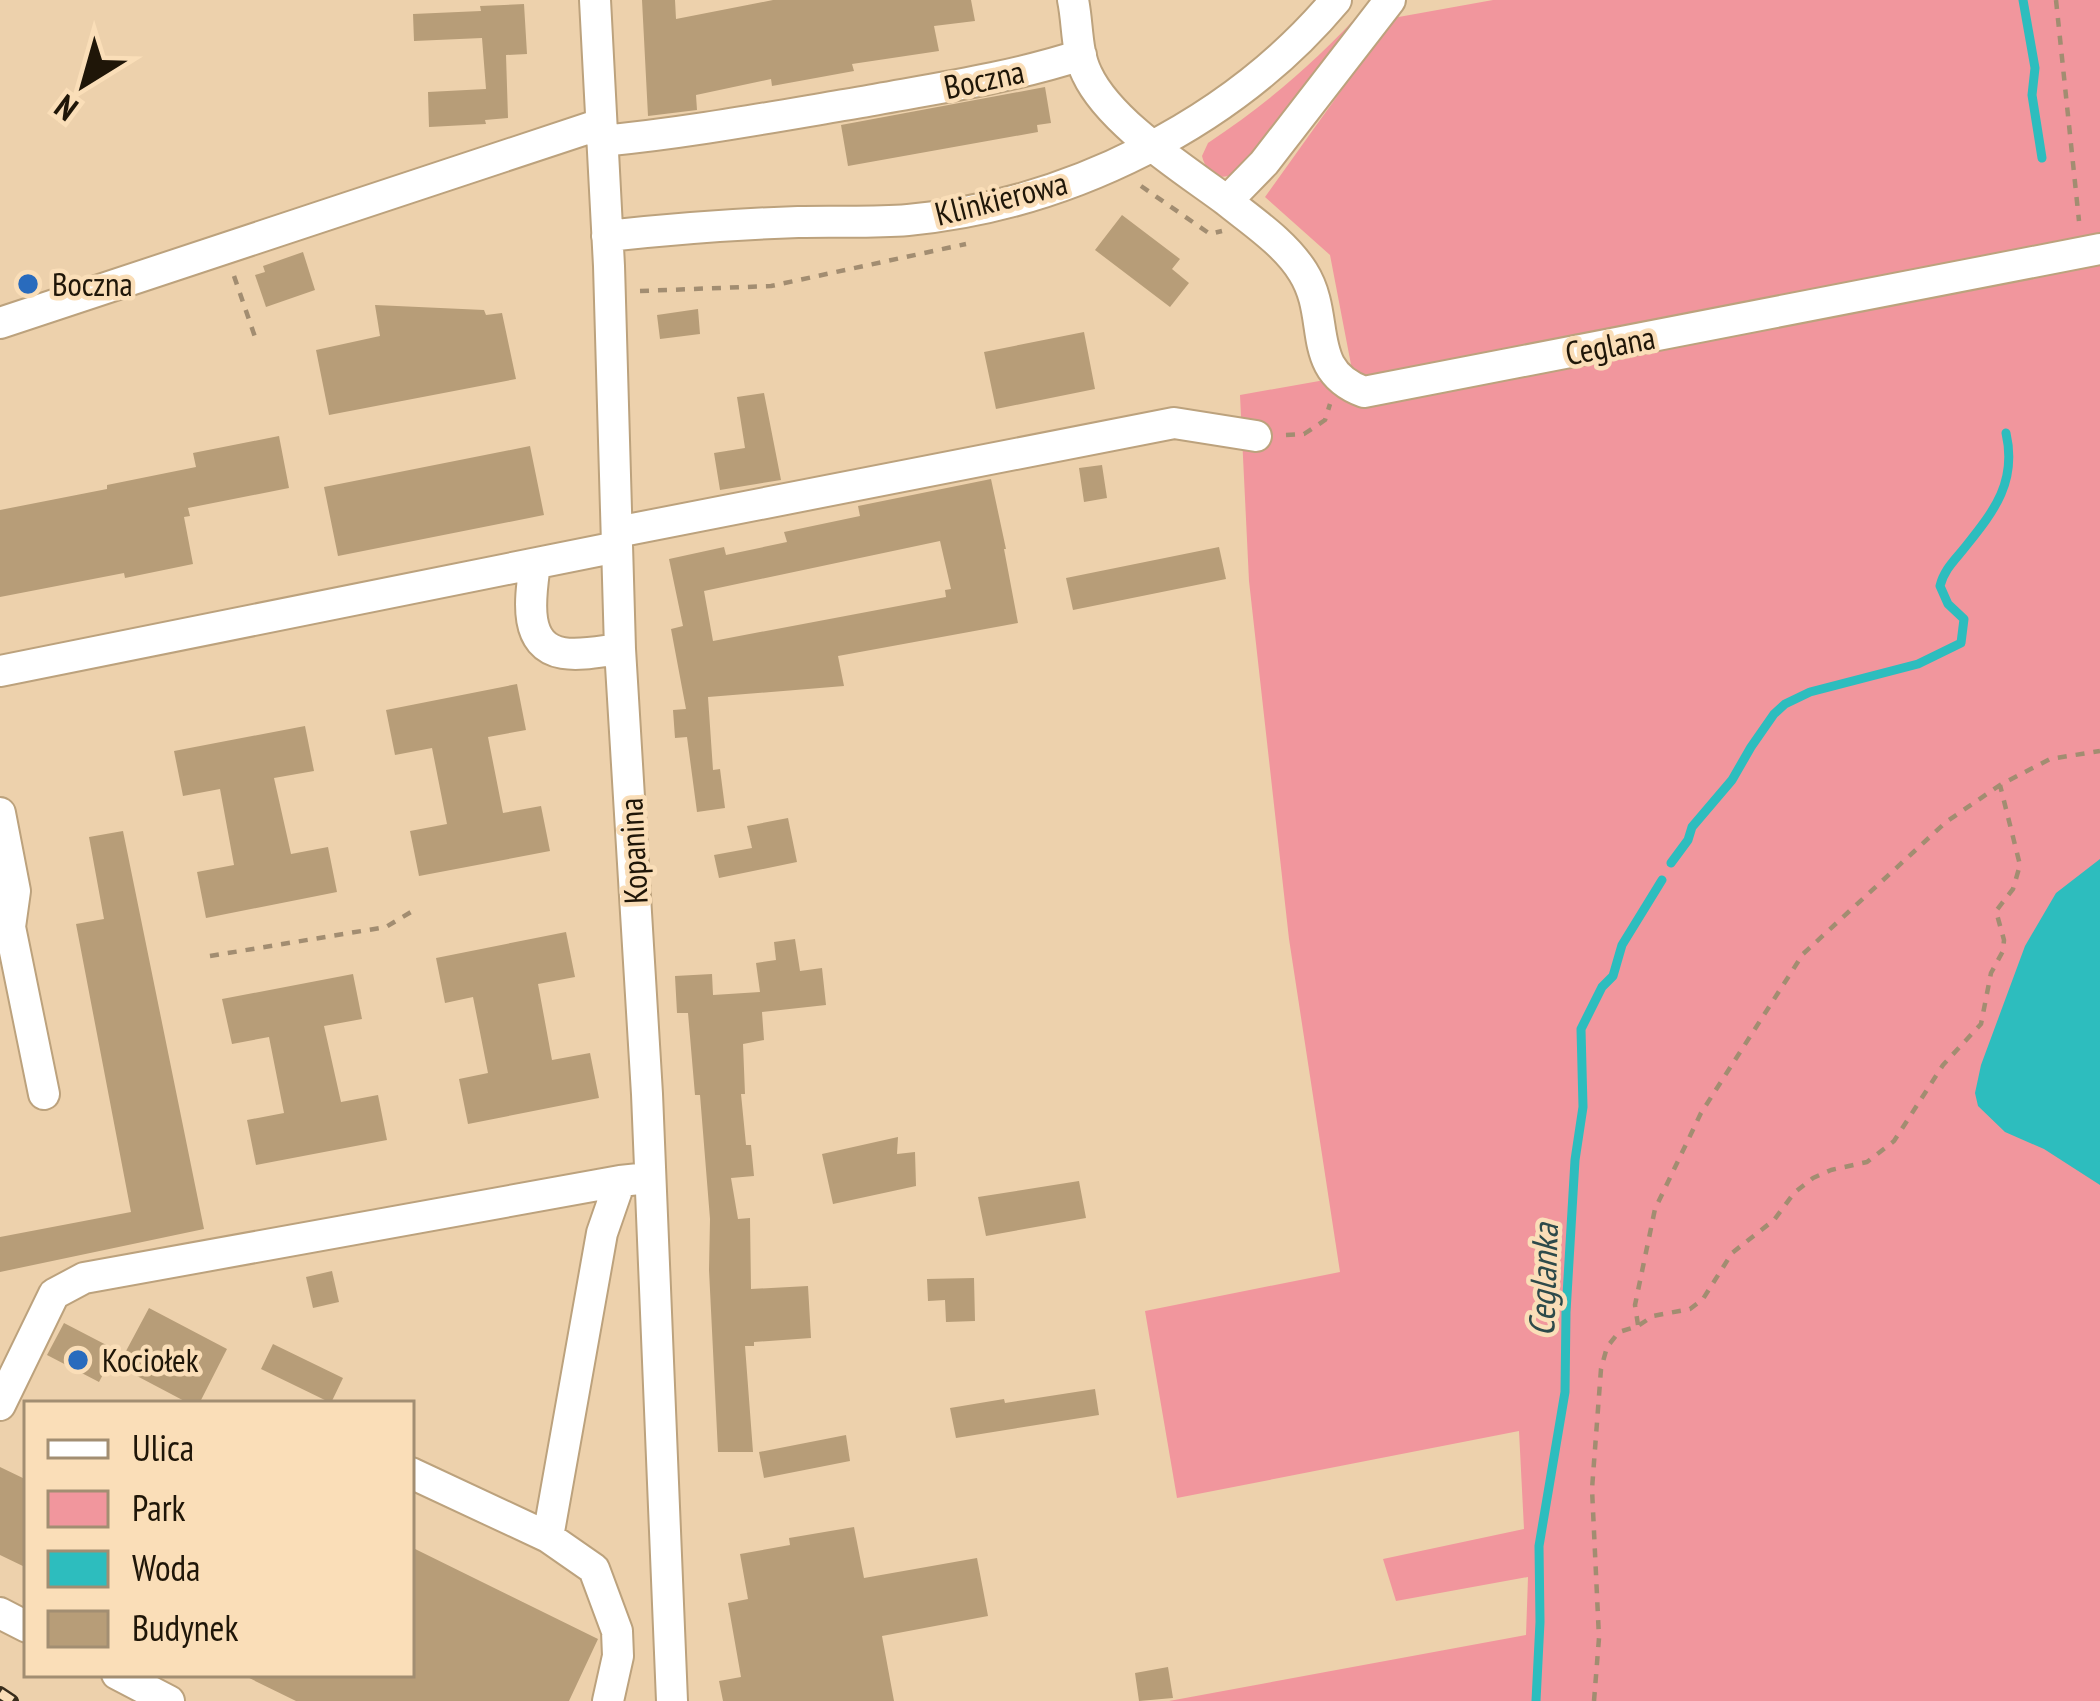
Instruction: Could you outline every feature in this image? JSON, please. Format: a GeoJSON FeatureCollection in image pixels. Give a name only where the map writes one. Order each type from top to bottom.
{"type":"FeatureCollection","features":[{"type":"Feature","properties":{"kind":"street","name":"Kopanina"},"geometry":{"type":"LineString","coordinates":[[595,0],[610,291],[620,649],[647,1094],[635,1180],[672,1701]]}},
{"type":"Feature","properties":{"kind":"street"},"geometry":{"type":"LineString","coordinates":[[1073,0],[1081,56],[1101,96],[1229,215],[1274,239],[1304,273],[1318,314],[1326,361],[1342,383]]}},
{"type":"Feature","properties":{"kind":"street","name":"Klinkierowa"},"geometry":{"type":"LineString","coordinates":[[607,236],[793,222],[905,220],[1010,202],[1060,187],[1152,146],[1233,94],[1336,0]]}},
{"type":"Feature","properties":{"kind":"street"},"geometry":{"type":"LineString","coordinates":[[1229,215],[1390,0]]}},
{"type":"Feature","properties":{"kind":"street","name":"Boczna"},"geometry":{"type":"LineString","coordinates":[[0,323],[601,133],[686,131],[950,87],[1081,56]]}},
{"type":"Feature","properties":{"kind":"street","name":"Ceglana"},"geometry":{"type":"LineString","coordinates":[[1342,383],[1364,392],[1402,386],[2092,251]]}},
{"type":"Feature","properties":{"kind":"street"},"geometry":{"type":"LineString","coordinates":[[0,671],[535,564],[617,540],[1174,423],[1256,436]]}},
{"type":"Feature","properties":{"kind":"street"},"geometry":{"type":"LineString","coordinates":[[535,564],[531,612],[542,643],[564,653],[620,649]]}},
{"type":"Feature","properties":{"kind":"street"},"geometry":{"type":"LineString","coordinates":[[0,812],[15,891],[5,928],[44,1094]]}},
{"type":"Feature","properties":{"kind":"street"},"geometry":{"type":"LineString","coordinates":[[0,1406],[54,1294],[84,1278],[635,1180]]}},
{"type":"Feature","properties":{"kind":"street"},"geometry":{"type":"LineString","coordinates":[[548,1537],[602,1233],[635,1180]]}},
{"type":"Feature","properties":{"kind":"street"},"geometry":{"type":"LineString","coordinates":[[414,1474],[548,1537],[594,1569],[617,1630],[618,1656],[608,1701]]}},
{"type":"Feature","properties":{"kind":"street"},"geometry":{"type":"LineString","coordinates":[[123,1677],[169,1701]]}},
{"type":"Feature","properties":{"kind":"path"},"geometry":{"type":"LineString","coordinates":[[2056,0],[2073,176],[2092,251]]}},
{"type":"Feature","properties":{"kind":"path"},"geometry":{"type":"LineString","coordinates":[[1141,186],[1210,234],[1229,215]]}},
{"type":"Feature","properties":{"kind":"path"},"geometry":{"type":"LineString","coordinates":[[228,260],[255,337]]}},
{"type":"Feature","properties":{"kind":"path"},"geometry":{"type":"LineString","coordinates":[[610,291],[771,286]]}},
{"type":"Feature","properties":{"kind":"path"},"geometry":{"type":"LineString","coordinates":[[1256,436],[1304,434],[1325,420],[1342,383]]}},
{"type":"Feature","properties":{"kind":"path"},"geometry":{"type":"LineString","coordinates":[[1638,1326],[1635,1305],[1655,1209],[1701,1113],[1803,954],[1946,822],[2000,785],[2050,760],[2100,751]]}},
{"type":"Feature","properties":{"kind":"path"},"geometry":{"type":"LineString","coordinates":[[1594,1701],[1599,1638],[1592,1489],[1606,1347],[1619,1333],[1653,1316],[1690,1309],[1703,1299],[1732,1253],[1774,1220],[1794,1193],[1813,1178],[1868,1162],[1882,1153],[1943,1066],[1981,1024],[1991,974],[2003,951],[1996,911],[2013,889],[2020,865],[2000,785]]}},
{"type":"Feature","properties":{"kind":"path"},"geometry":{"type":"LineString","coordinates":[[210,956],[386,926],[416,909]]}},
{"type":"Feature","properties":{"kind":"green space"},"geometry":{"type":"Polygon","coordinates":[[[1493,0],[2100,0],[2100,1701],[1169,1701],[1526,1635],[1528,1577],[1396,1601],[1383,1559],[1524,1529],[1519,1431],[1177,1498],[1145,1311],[1340,1272],[1289,939],[1249,581],[1240,395],[1353,375],[1330,255],[1265,197],[1393,18],[1493,0]]]}},
{"type":"Feature","properties":{"kind":"green space"},"geometry":{"type":"Polygon","coordinates":[[[1367,6],[1257,151],[1228,176],[1210,172],[1202,156],[1208,143],[1292,80],[1367,6]]]}},
{"type":"Feature","properties":{"kind":"water"},"geometry":{"type":"Polygon","coordinates":[[[2100,859],[2100,1185],[2044,1149],[2005,1132],[1978,1106],[1975,1093],[2025,946],[2056,893],[2100,859]]]}},
{"type":"Feature","properties":{"kind":"building"},"geometry":{"type":"Polygon","coordinates":[[[642,0],[675,0],[676,19],[773,0],[971,0],[975,21],[934,26],[939,51],[852,64],[854,71],[772,86],[771,79],[696,95],[697,110],[648,116],[642,0]]]}},
{"type":"Feature","properties":{"kind":"building"},"geometry":{"type":"Polygon","coordinates":[[[524,4],[527,54],[506,55],[508,118],[429,127],[428,92],[486,89],[482,38],[414,41],[413,14],[524,4]]]}},
{"type":"Feature","properties":{"kind":"building"},"geometry":{"type":"Polygon","coordinates":[[[1045,87],[1051,123],[1037,125],[1038,132],[848,166],[841,125],[1045,87]]]}},
{"type":"Feature","properties":{"kind":"building"},"geometry":{"type":"Polygon","coordinates":[[[1122,215],[1180,259],[1172,269],[1189,283],[1170,307],[1095,250],[1122,215]]]}},
{"type":"Feature","properties":{"kind":"building"},"geometry":{"type":"Polygon","coordinates":[[[303,252],[315,290],[266,307],[255,275],[265,272],[263,266],[303,252]]]}},
{"type":"Feature","properties":{"kind":"building"},"geometry":{"type":"Polygon","coordinates":[[[375,305],[502,313],[516,379],[329,415],[316,350],[380,336],[375,305]]]}},
{"type":"Feature","properties":{"kind":"building"},"geometry":{"type":"Polygon","coordinates":[[[698,309],[700,334],[660,339],[657,315],[698,309]]]}},
{"type":"Feature","properties":{"kind":"building"},"geometry":{"type":"Polygon","coordinates":[[[1084,332],[1095,389],[996,409],[984,352],[1084,332]]]}},
{"type":"Feature","properties":{"kind":"building"},"geometry":{"type":"Polygon","coordinates":[[[764,393],[781,480],[720,490],[714,453],[745,448],[737,397],[764,393]]]}},
{"type":"Feature","properties":{"kind":"building"},"geometry":{"type":"Polygon","coordinates":[[[279,436],[289,488],[188,508],[190,516],[184,517],[193,564],[0,597],[0,510],[196,467],[193,453],[279,436]]]}},
{"type":"Feature","properties":{"kind":"building"},"geometry":{"type":"Polygon","coordinates":[[[530,446],[544,515],[338,556],[324,487],[530,446]]]}},
{"type":"Feature","properties":{"kind":"building"},"geometry":{"type":"Polygon","coordinates":[[[1102,465],[1107,498],[1084,502],[1079,468],[1102,465]]]}},
{"type":"Feature","properties":{"kind":"building"},"geometry":{"type":"Polygon","coordinates":[[[991,479],[1018,623],[838,656],[844,686],[708,697],[713,770],[720,769],[725,808],[697,812],[687,737],[675,738],[673,710],[686,709],[671,629],[683,626],[669,559],[724,547],[726,555],[787,542],[784,532],[860,516],[858,506],[991,479]],[[940,541],[704,591],[713,641],[946,597],[945,590],[951,589],[940,541]]]}},
{"type":"Feature","properties":{"kind":"building"},"geometry":{"type":"Polygon","coordinates":[[[1219,547],[1226,579],[1073,610],[1066,578],[1219,547]]]}},
{"type":"Feature","properties":{"kind":"building"},"geometry":{"type":"Polygon","coordinates":[[[517,684],[526,730],[488,737],[503,813],[541,806],[550,851],[419,876],[410,831],[447,824],[432,748],[395,755],[386,710],[517,684]]]}},
{"type":"Feature","properties":{"kind":"building"},"geometry":{"type":"Polygon","coordinates":[[[305,726],[314,771],[274,778],[291,854],[328,847],[337,892],[206,918],[197,872],[234,865],[220,789],[183,796],[174,751],[305,726]]]}},
{"type":"Feature","properties":{"kind":"building"},"geometry":{"type":"Polygon","coordinates":[[[788,818],[797,862],[719,878],[714,855],[752,848],[747,826],[788,818]]]}},
{"type":"Feature","properties":{"kind":"building"},"geometry":{"type":"Polygon","coordinates":[[[123,831],[204,1229],[0,1272],[0,1237],[131,1212],[76,924],[104,919],[89,837],[123,831]]]}},
{"type":"Feature","properties":{"kind":"building"},"geometry":{"type":"Polygon","coordinates":[[[566,932],[575,977],[538,984],[552,1060],[590,1053],[599,1098],[468,1124],[459,1079],[488,1073],[473,997],[445,1003],[436,958],[566,932]]]}},
{"type":"Feature","properties":{"kind":"building"},"geometry":{"type":"Polygon","coordinates":[[[795,939],[800,971],[822,968],[826,1005],[762,1012],[764,1040],[743,1044],[745,1094],[741,1094],[754,1176],[731,1178],[738,1219],[750,1218],[751,1289],[808,1286],[811,1338],[745,1346],[753,1452],[718,1452],[710,1219],[700,1095],[695,1095],[688,1013],[677,1013],[675,976],[712,974],[713,995],[760,992],[756,963],[776,960],[774,942],[795,939]]]}},
{"type":"Feature","properties":{"kind":"building"},"geometry":{"type":"Polygon","coordinates":[[[353,974],[362,1019],[324,1026],[341,1102],[378,1095],[387,1140],[256,1165],[247,1120],[284,1113],[269,1037],[232,1044],[222,999],[353,974]]]}},
{"type":"Feature","properties":{"kind":"building"},"geometry":{"type":"Polygon","coordinates":[[[898,1137],[897,1154],[915,1152],[916,1186],[833,1204],[822,1154],[898,1137]]]}},
{"type":"Feature","properties":{"kind":"building"},"geometry":{"type":"Polygon","coordinates":[[[1079,1181],[1086,1218],[986,1236],[978,1197],[1079,1181]]]}},
{"type":"Feature","properties":{"kind":"building"},"geometry":{"type":"Polygon","coordinates":[[[332,1271],[339,1302],[313,1308],[306,1277],[332,1271]]]}},
{"type":"Feature","properties":{"kind":"building"},"geometry":{"type":"Polygon","coordinates":[[[974,1278],[975,1321],[946,1322],[945,1300],[928,1301],[927,1279],[974,1278]]]}},
{"type":"Feature","properties":{"kind":"building"},"geometry":{"type":"Polygon","coordinates":[[[149,1308],[227,1349],[201,1401],[184,1401],[118,1366],[149,1308]]]}},
{"type":"Feature","properties":{"kind":"building"},"geometry":{"type":"Polygon","coordinates":[[[64,1323],[116,1350],[99,1382],[47,1355],[64,1323]]]}},
{"type":"Feature","properties":{"kind":"building"},"geometry":{"type":"Polygon","coordinates":[[[273,1344],[343,1378],[332,1401],[327,1401],[261,1369],[273,1344]]]}},
{"type":"Feature","properties":{"kind":"building"},"geometry":{"type":"Polygon","coordinates":[[[1095,1389],[1099,1415],[956,1438],[950,1408],[1095,1389]]]}},
{"type":"Feature","properties":{"kind":"building"},"geometry":{"type":"Polygon","coordinates":[[[846,1435],[850,1461],[764,1478],[759,1452],[846,1435]]]}},
{"type":"Feature","properties":{"kind":"building"},"geometry":{"type":"Polygon","coordinates":[[[0,1467],[24,1479],[24,1567],[0,1555],[0,1467]]]}},
{"type":"Feature","properties":{"kind":"building"},"geometry":{"type":"Polygon","coordinates":[[[854,1527],[864,1578],[977,1558],[988,1616],[882,1636],[894,1701],[723,1701],[719,1681],[741,1677],[728,1603],[748,1599],[740,1554],[790,1545],[789,1538],[854,1527]]]}},
{"type":"Feature","properties":{"kind":"building"},"geometry":{"type":"Polygon","coordinates":[[[414,1548],[598,1639],[569,1701],[296,1701],[247,1677],[414,1677],[414,1548]]]}},
{"type":"Feature","properties":{"kind":"building"},"geometry":{"type":"Polygon","coordinates":[[[1168,1667],[1173,1698],[1139,1701],[1135,1673],[1168,1667]]]}},
{"type":"Feature","properties":{"kind":"waterway","name":"Ceglanka"},"geometry":{"type":"LineString","coordinates":[[2023,0],[2035,68],[2032,95],[2042,158]]}},
{"type":"Feature","properties":{"kind":"waterway","name":"Ceglanka"},"geometry":{"type":"LineString","coordinates":[[1671,863],[1692,827],[1785,704],[1810,692],[1918,664],[1961,643],[1964,619],[1948,604],[1940,586],[2001,494],[2008,466],[2006,433]]}},
{"type":"Feature","properties":{"kind":"waterway","name":"Ceglanka"},"geometry":{"type":"LineString","coordinates":[[1536,1701],[1539,1546],[1565,1392],[1575,1160],[1583,1107],[1581,1029],[1602,987],[1613,976],[1622,945],[1662,880]]}},
{"type":"Feature","properties":{"kind":"railway"},"geometry":{"type":"LineString","coordinates":[[0,1693],[12,1701]]}},
{"type":"Feature","properties":{"kind":"place","name":"Boczna"},"geometry":{"type":"Point","coordinates":[28,284]}},
{"type":"Feature","properties":{"kind":"place","name":"Kociołek"},"geometry":{"type":"Point","coordinates":[78,1360]}}]}
